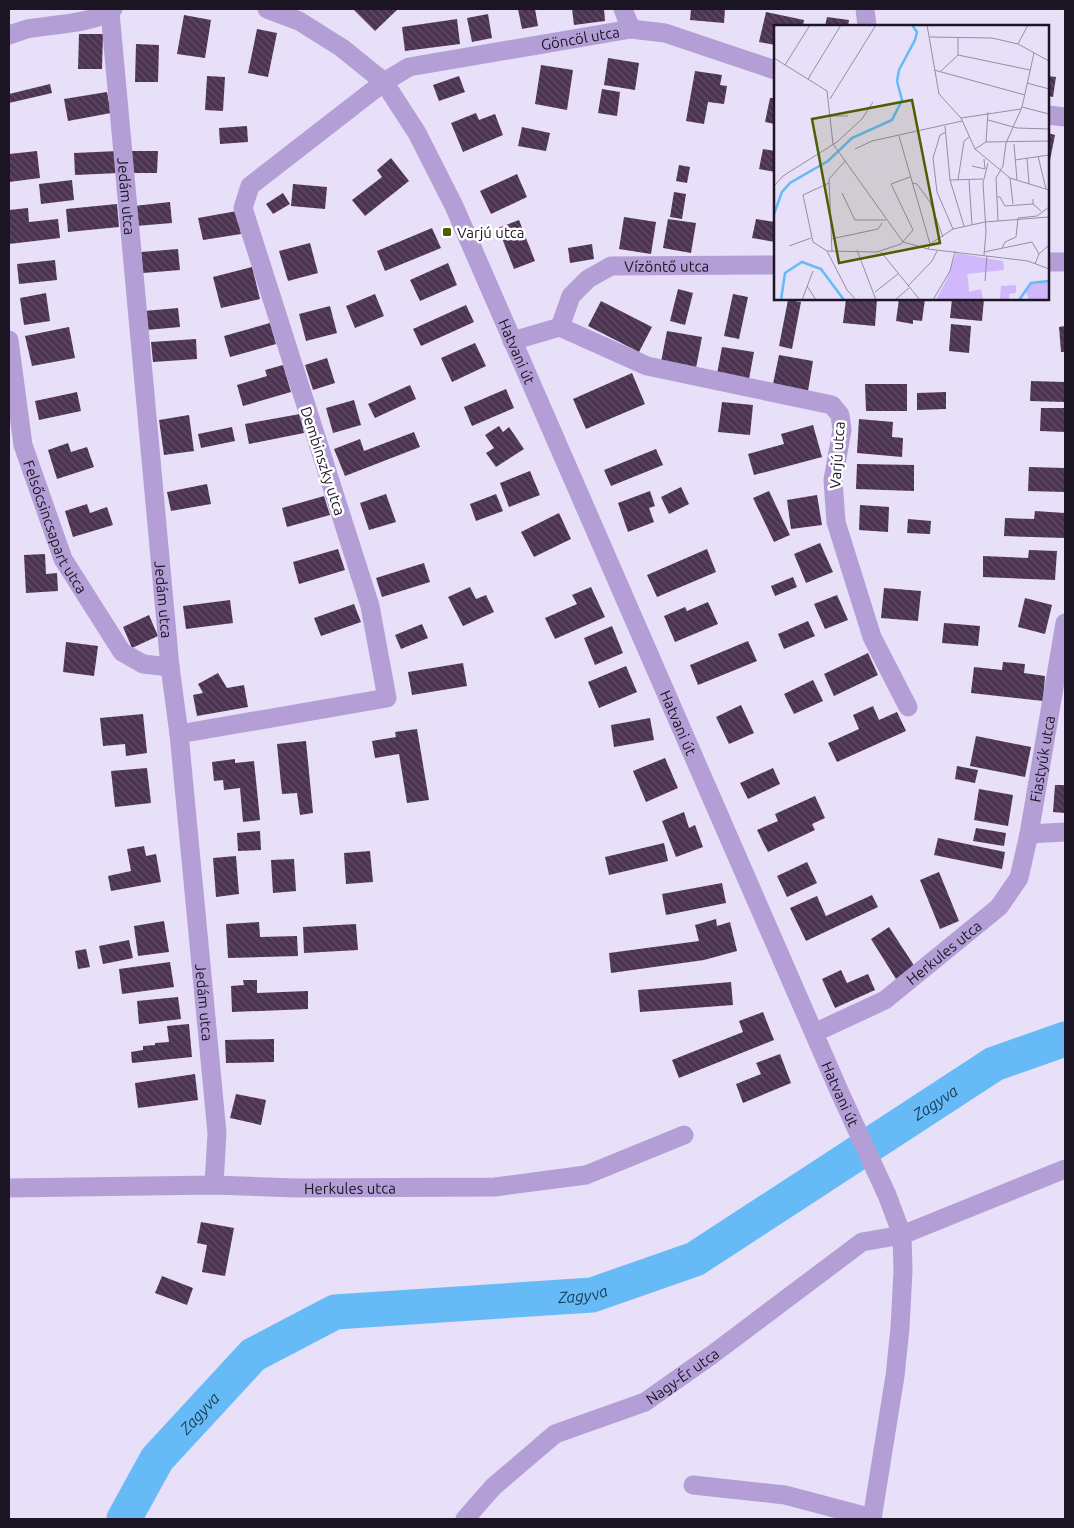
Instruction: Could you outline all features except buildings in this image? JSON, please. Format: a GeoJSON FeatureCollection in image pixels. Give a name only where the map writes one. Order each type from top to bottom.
{"type":"FeatureCollection","features":[{"type":"Feature","properties":{"kind":"street","name":"Hatvani út"},"geometry":{"type":"LineString","coordinates":[[267,9],[299,21],[342,48],[384,82],[421,141],[454,206],[840,1094],[888,1196],[902,1235],[903,1271],[895,1376],[872,1519]]}},
{"type":"Feature","properties":{"kind":"street"},"geometry":{"type":"LineString","coordinates":[[623,9],[631,29]]}},
{"type":"Feature","properties":{"kind":"street"},"geometry":{"type":"LineString","coordinates":[[866,9],[867,25]]}},
{"type":"Feature","properties":{"kind":"street"},"geometry":{"type":"LineString","coordinates":[[9,35],[27,29],[97,18],[111,11]]}},
{"type":"Feature","properties":{"kind":"street","name":"Jedám utca"},"geometry":{"type":"LineString","coordinates":[[111,11],[170,667],[179,734],[217,1132],[214,1185]]}},
{"type":"Feature","properties":{"kind":"street","name":"Göncöl utca"},"geometry":{"type":"LineString","coordinates":[[384,82],[409,68],[631,29],[665,33],[774,70]]}},
{"type":"Feature","properties":{"kind":"street","name":"Dembinszky utca"},"geometry":{"type":"LineString","coordinates":[[179,734],[387,698],[370,606],[243,208],[250,186],[384,82]]}},
{"type":"Feature","properties":{"kind":"street"},"geometry":{"type":"LineString","coordinates":[[1049,115],[1065,117]]}},
{"type":"Feature","properties":{"kind":"street"},"geometry":{"type":"LineString","coordinates":[[1049,262],[1065,262]]}},
{"type":"Feature","properties":{"kind":"street","name":"Vízöntő utca"},"geometry":{"type":"LineString","coordinates":[[560,326],[571,296],[588,279],[611,266],[774,265]]}},
{"type":"Feature","properties":{"kind":"street"},"geometry":{"type":"LineString","coordinates":[[512,341],[560,326]]}},
{"type":"Feature","properties":{"kind":"street","name":"Varjú utca"},"geometry":{"type":"LineString","coordinates":[[560,326],[648,366],[832,406],[840,415],[842,430],[833,480],[836,522],[872,637],[908,707]]}},
{"type":"Feature","properties":{"kind":"street","name":"Felsőcsincsapart utca"},"geometry":{"type":"LineString","coordinates":[[9,340],[23,445],[63,559],[122,652],[143,664],[170,667]]}},
{"type":"Feature","properties":{"kind":"street","name":"Fiastyúk utca"},"geometry":{"type":"LineString","coordinates":[[1029,834],[1065,623]]}},
{"type":"Feature","properties":{"kind":"street"},"geometry":{"type":"LineString","coordinates":[[1029,834],[1065,832]]}},
{"type":"Feature","properties":{"kind":"street","name":"Herkules utca"},"geometry":{"type":"LineString","coordinates":[[814,1033],[885,1000],[1000,907],[1019,878],[1029,834]]}},
{"type":"Feature","properties":{"kind":"street","name":"Herkules utca"},"geometry":{"type":"LineString","coordinates":[[9,1188],[214,1185],[296,1188],[495,1187],[586,1175],[684,1135]]}},
{"type":"Feature","properties":{"kind":"street","name":"Nagy-Ér utca"},"geometry":{"type":"LineString","coordinates":[[465,1519],[493,1486],[555,1434],[646,1402],[862,1242],[902,1235],[1065,1170]]}},
{"type":"Feature","properties":{"kind":"street"},"geometry":{"type":"LineString","coordinates":[[693,1485],[785,1496],[872,1519]]}},
{"type":"Feature","properties":{"kind":"waterway","name":"Zagyva"},"geometry":{"type":"LineString","coordinates":[[124,1519],[157,1459],[253,1355],[335,1312],[592,1295],[695,1259],[994,1064],[1065,1039]]}},
{"type":"Feature","properties":{"kind":"place","name":"Varjú utca"},"geometry":{"type":"Point","coordinates":[447,232]}}]}
